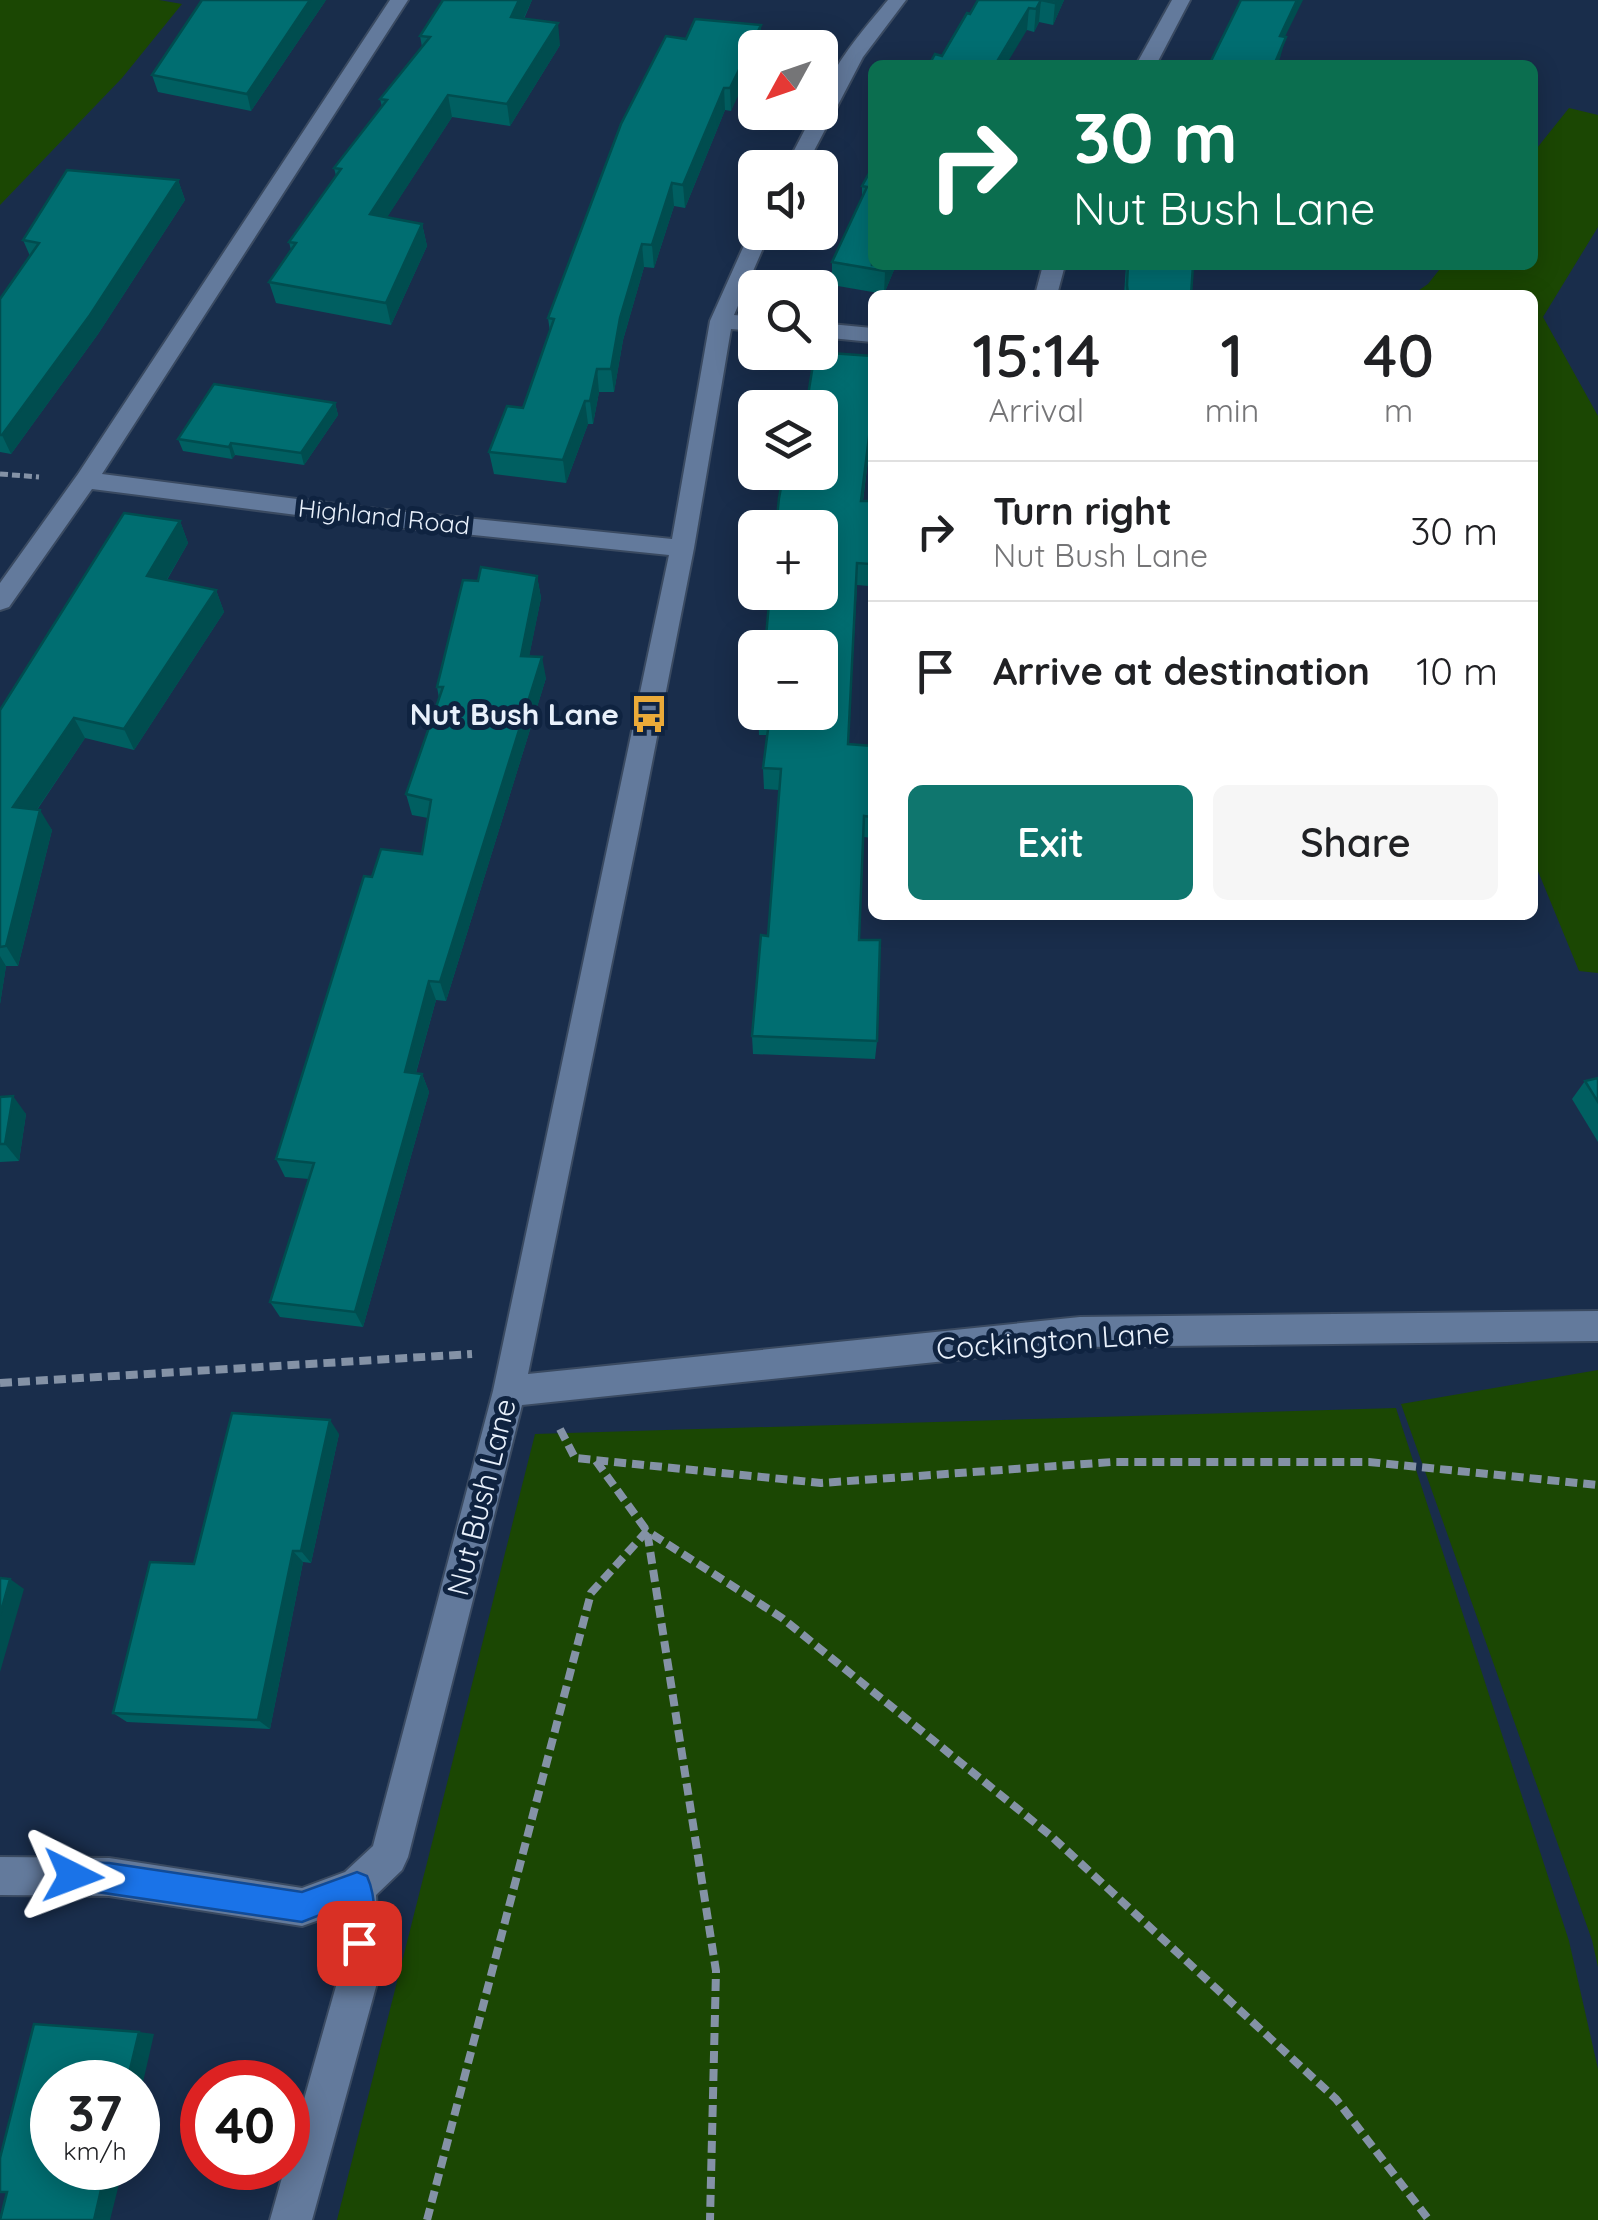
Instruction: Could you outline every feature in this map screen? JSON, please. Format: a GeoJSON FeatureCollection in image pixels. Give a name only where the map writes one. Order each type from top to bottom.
{"type":"FeatureCollection","features":[{"type":"Feature","properties":{"kind":"street"},"geometry":{"type":"LineString","coordinates":[[0,602],[86,480],[400,0]]}},
{"type":"Feature","properties":{"kind":"street"},"geometry":{"type":"LineString","coordinates":[[804,150],[854,56],[897,0]]}},
{"type":"Feature","properties":{"kind":"street"},"geometry":{"type":"LineString","coordinates":[[1149,60],[1181,0]]}},
{"type":"Feature","properties":{"kind":"street","name":"Nut Bush Lane"},"geometry":{"type":"LineString","coordinates":[[357,1886],[389,1857],[524,1389],[514,1352],[682,548],[721,321],[752,250]]}},
{"type":"Feature","properties":{"kind":"street"},"geometry":{"type":"LineString","coordinates":[[721,321],[738,322]]}},
{"type":"Feature","properties":{"kind":"street"},"geometry":{"type":"LineString","coordinates":[[838,332],[868,335]]}},
{"type":"Feature","properties":{"kind":"street","name":"Highland Road"},"geometry":{"type":"LineString","coordinates":[[86,480],[367,516],[682,548]]}},
{"type":"Feature","properties":{"kind":"street","name":"Cockington Lane"},"geometry":{"type":"LineString","coordinates":[[524,1389],[1080,1332],[1598,1326]]}},
{"type":"Feature","properties":{"kind":"street"},"geometry":{"type":"LineString","coordinates":[[0,1876],[109,1877],[302,1907],[357,1886],[360,1972],[292,2220]]}},
{"type":"Feature","properties":{"kind":"path"},"geometry":{"type":"LineString","coordinates":[[0,1383],[514,1352]]}},
{"type":"Feature","properties":{"kind":"path"},"geometry":{"type":"LineString","coordinates":[[524,1389],[575,1458],[820,1483],[1112,1462],[1369,1462],[1598,1485]]}},
{"type":"Feature","properties":{"kind":"path"},"geometry":{"type":"LineString","coordinates":[[596,1461],[647,1531],[782,1618],[1050,1834],[1336,2100],[1430,2220]]}},
{"type":"Feature","properties":{"kind":"path"},"geometry":{"type":"LineString","coordinates":[[426,2220],[591,1593],[647,1531]]}},
{"type":"Feature","properties":{"kind":"path"},"geometry":{"type":"LineString","coordinates":[[647,1531],[716,1971],[710,2220]]}},
{"type":"Feature","properties":{"kind":"green space"},"geometry":{"type":"Polygon","coordinates":[[[0,0],[159,0],[182,4],[122,78],[0,205],[0,0]]]}},
{"type":"Feature","properties":{"kind":"green space"},"geometry":{"type":"Polygon","coordinates":[[[1569,108],[1598,115],[1598,227],[1543,317],[1598,416],[1598,973],[1579,971],[1538,871],[1538,290],[1419,290],[1439,270],[1538,270],[1538,147],[1569,108]]]}},
{"type":"Feature","properties":{"kind":"green space"},"geometry":{"type":"Polygon","coordinates":[[[1598,1370],[1598,1967],[1592,1940],[1401,1404],[1598,1370]]]}},
{"type":"Feature","properties":{"kind":"green space"},"geometry":{"type":"Polygon","coordinates":[[[1396,1408],[1569,1941],[1598,2069],[1598,2220],[337,2220],[535,1434],[1396,1408]]]}},
{"type":"Feature","properties":{"kind":"building"},"geometry":{"type":"Polygon","coordinates":[[[202,0],[310,0],[247,94],[152,75],[202,0]]]}},
{"type":"Feature","properties":{"kind":"building"},"geometry":{"type":"Polygon","coordinates":[[[443,0],[519,0],[511,17],[558,23],[507,104],[448,95],[370,214],[422,224],[386,303],[269,282],[296,243],[289,242],[341,169],[334,168],[387,100],[380,99],[430,37],[420,36],[443,0]]]}},
{"type":"Feature","properties":{"kind":"building"},"geometry":{"type":"Polygon","coordinates":[[[978,0],[1041,0],[1036,9],[1029,8],[998,60],[932,60],[935,54],[942,56],[967,13],[978,0]]]}},
{"type":"Feature","properties":{"kind":"building"},"geometry":{"type":"Polygon","coordinates":[[[1241,0],[1297,0],[1280,36],[1286,37],[1276,60],[1211,60],[1241,0]]]}},
{"type":"Feature","properties":{"kind":"building"},"geometry":{"type":"Polygon","coordinates":[[[695,19],[761,25],[759,30],[738,30],[738,72],[730,88],[724,88],[683,185],[672,183],[652,245],[642,244],[620,318],[611,369],[597,369],[590,401],[585,401],[563,460],[489,452],[507,406],[523,408],[554,319],[548,318],[621,124],[666,36],[686,39],[695,19]]]}},
{"type":"Feature","properties":{"kind":"building"},"geometry":{"type":"Polygon","coordinates":[[[67,170],[178,180],[90,315],[0,435],[0,299],[39,243],[23,240],[67,170]]]}},
{"type":"Feature","properties":{"kind":"building"},"geometry":{"type":"Polygon","coordinates":[[[868,175],[868,268],[832,262],[838,250],[867,187],[862,186],[868,175]]]}},
{"type":"Feature","properties":{"kind":"building"},"geometry":{"type":"Polygon","coordinates":[[[1128,270],[1193,270],[1191,290],[1128,290],[1128,270]]]}},
{"type":"Feature","properties":{"kind":"building"},"geometry":{"type":"Polygon","coordinates":[[[838,354],[868,356],[868,445],[861,501],[868,501],[868,564],[857,563],[848,744],[868,746],[868,816],[864,816],[859,940],[880,940],[877,1041],[752,1036],[761,935],[768,936],[781,769],[763,768],[768,730],[838,730],[838,630],[767,630],[768,610],[838,610],[838,510],[778,510],[781,490],[838,490],[838,390],[809,390],[812,370],[838,370],[838,354]]]}},
{"type":"Feature","properties":{"kind":"building"},"geometry":{"type":"Polygon","coordinates":[[[214,384],[335,403],[301,453],[178,439],[214,384]]]}},
{"type":"Feature","properties":{"kind":"building"},"geometry":{"type":"Polygon","coordinates":[[[124,513],[180,521],[147,576],[216,590],[124,729],[74,718],[13,807],[40,810],[6,946],[0,947],[0,710],[124,513]]]}},
{"type":"Feature","properties":{"kind":"building"},"geometry":{"type":"Polygon","coordinates":[[[481,567],[537,576],[521,656],[542,657],[440,982],[429,981],[405,1072],[422,1074],[355,1312],[270,1302],[314,1163],[276,1159],[364,876],[372,877],[381,849],[422,854],[431,800],[406,794],[443,687],[437,687],[463,580],[478,581],[481,567]]]}},
{"type":"Feature","properties":{"kind":"building"},"geometry":{"type":"Polygon","coordinates":[[[1598,1078],[1598,1102],[1585,1081],[1598,1078]]]}},
{"type":"Feature","properties":{"kind":"building"},"geometry":{"type":"Polygon","coordinates":[[[13,1096],[5,1144],[0,1144],[0,1097],[13,1096]]]}},
{"type":"Feature","properties":{"kind":"building"},"geometry":{"type":"Polygon","coordinates":[[[232,1413],[330,1420],[301,1551],[293,1551],[258,1720],[113,1713],[150,1562],[194,1564],[232,1413]]]}},
{"type":"Feature","properties":{"kind":"building"},"geometry":{"type":"Polygon","coordinates":[[[0,1578],[10,1579],[0,1615],[0,1578]]]}},
{"type":"Feature","properties":{"kind":"building"},"geometry":{"type":"Polygon","coordinates":[[[34,2024],[139,2032],[132,2060],[30,2060],[30,2190],[101,2190],[94,2220],[0,2220],[7,2192],[0,2192],[0,2158],[34,2024]]]}},
{"type":"Feature","properties":{"kind":"place","name":"Nut Bush Lane"},"geometry":{"type":"Point","coordinates":[649,714]}},
{"type":"Feature","properties":{"kind":"route"},"geometry":{"type":"LineString","coordinates":[[73,1876],[109,1877],[302,1907],[357,1886],[359,1943]]}}]}
